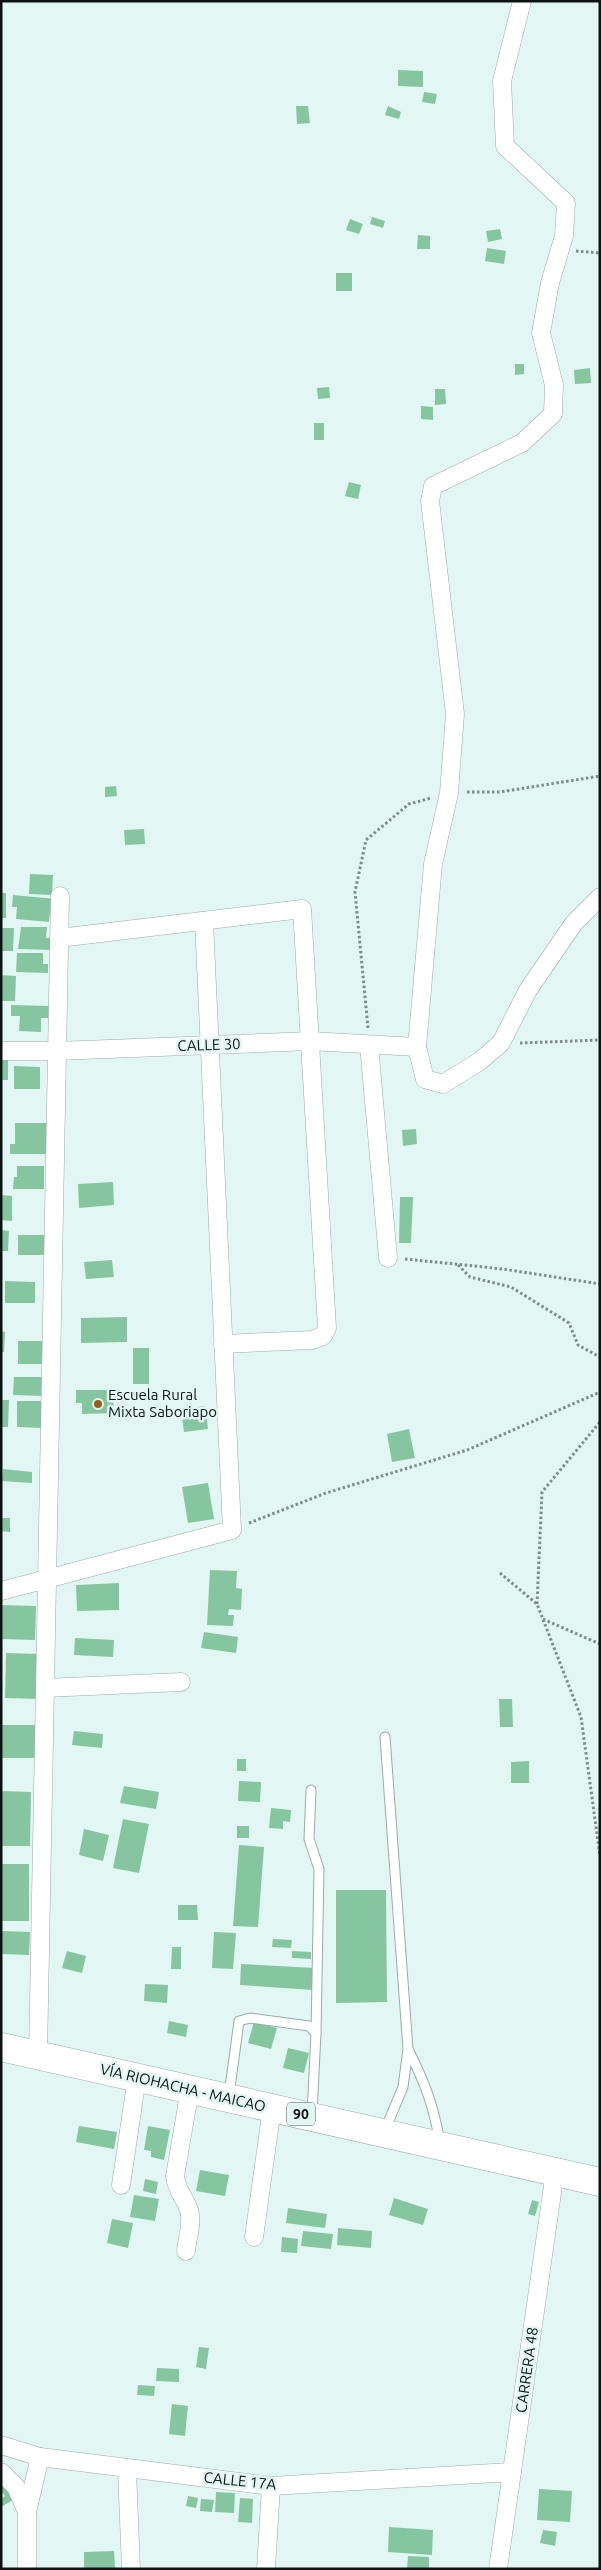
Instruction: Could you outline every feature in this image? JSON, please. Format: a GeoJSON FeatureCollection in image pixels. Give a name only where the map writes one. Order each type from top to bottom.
{"type":"FeatureCollection","features":[{"type":"Feature","properties":{"kind":"highway","name":"VÍA RIOHACHA - MAICAO"},"geometry":{"type":"LineString","coordinates":[[1,2047],[600,2182]]}},
{"type":"Feature","properties":{"kind":"street"},"geometry":{"type":"LineString","coordinates":[[522,1],[502,81],[505,146],[566,203],[564,236],[550,283],[541,333],[554,385],[553,414],[522,443],[433,486],[430,501],[454,714],[449,793],[432,864],[417,1047],[425,1079],[443,1084],[480,1061],[501,1043],[528,990],[574,923],[600,897]]}},
{"type":"Feature","properties":{"kind":"street"},"geometry":{"type":"LineString","coordinates":[[38,2055],[60,896]]}},
{"type":"Feature","properties":{"kind":"street"},"geometry":{"type":"LineString","coordinates":[[60,938],[302,909],[327,1328],[323,1336],[312,1340],[223,1344]]}},
{"type":"Feature","properties":{"kind":"street"},"geometry":{"type":"LineString","coordinates":[[1,1591],[232,1530],[204,921]]}},
{"type":"Feature","properties":{"kind":"street","name":"CALLE 30"},"geometry":{"type":"LineString","coordinates":[[1,1051],[57,1052],[310,1041],[417,1047]]}},
{"type":"Feature","properties":{"kind":"street"},"geometry":{"type":"LineString","coordinates":[[369,1045],[388,1258]]}},
{"type":"Feature","properties":{"kind":"street"},"geometry":{"type":"LineString","coordinates":[[45,1688],[182,1682]]}},
{"type":"Feature","properties":{"kind":"street"},"geometry":{"type":"LineString","coordinates":[[121,2185],[137,2078]]}},
{"type":"Feature","properties":{"kind":"street"},"geometry":{"type":"LineString","coordinates":[[186,2251],[191,2219],[189,2210],[176,2185],[175,2176],[190,2089]]}},
{"type":"Feature","properties":{"kind":"street"},"geometry":{"type":"LineString","coordinates":[[254,2237],[272,2108]]}},
{"type":"Feature","properties":{"kind":"street","name":"CARRERA 48"},"geometry":{"type":"LineString","coordinates":[[498,2569],[555,2172]]}},
{"type":"Feature","properties":{"kind":"street","name":"CALLE 17A"},"geometry":{"type":"LineString","coordinates":[[1,2445],[40,2457],[127,2470],[271,2486],[512,2472]]}},
{"type":"Feature","properties":{"kind":"street"},"geometry":{"type":"LineString","coordinates":[[27,2569],[27,2512],[40,2457]]}},
{"type":"Feature","properties":{"kind":"street"},"geometry":{"type":"LineString","coordinates":[[127,2470],[131,2569]]}},
{"type":"Feature","properties":{"kind":"street"},"geometry":{"type":"LineString","coordinates":[[1,2472],[16,2486],[27,2512]]}},
{"type":"Feature","properties":{"kind":"street"},"geometry":{"type":"LineString","coordinates":[[266,2569],[271,2486]]}},
{"type":"Feature","properties":{"kind":"lane"},"geometry":{"type":"LineString","coordinates":[[384,2133],[403,2087],[408,2049],[385,1737]]}},
{"type":"Feature","properties":{"kind":"lane"},"geometry":{"type":"LineString","coordinates":[[311,1790],[309,1840],[319,1869],[316,2033],[312,2117]]}},
{"type":"Feature","properties":{"kind":"lane"},"geometry":{"type":"LineString","coordinates":[[228,2098],[239,2021],[250,2018],[309,2026],[316,2033]]}},
{"type":"Feature","properties":{"kind":"lane"},"geometry":{"type":"LineString","coordinates":[[408,2049],[426,2085],[433,2106],[440,2146]]}},
{"type":"Feature","properties":{"kind":"path"},"geometry":{"type":"LineString","coordinates":[[501,1043],[600,1040]]}},
{"type":"Feature","properties":{"kind":"path"},"geometry":{"type":"LineString","coordinates":[[388,1258],[503,1269],[600,1284]]}},
{"type":"Feature","properties":{"kind":"path"},"geometry":{"type":"LineString","coordinates":[[458,1264],[470,1277],[511,1287],[570,1323],[578,1345],[600,1357]]}},
{"type":"Feature","properties":{"kind":"path"},"geometry":{"type":"LineString","coordinates":[[232,1530],[326,1493],[468,1450],[600,1392]]}},
{"type":"Feature","properties":{"kind":"path"},"geometry":{"type":"LineString","coordinates":[[600,1422],[542,1492],[537,1604],[581,1717],[600,1856]]}},
{"type":"Feature","properties":{"kind":"path"},"geometry":{"type":"LineString","coordinates":[[500,1573],[537,1604]]}},
{"type":"Feature","properties":{"kind":"path"},"geometry":{"type":"LineString","coordinates":[[542,1619],[600,1644]]}},
{"type":"Feature","properties":{"kind":"building"},"geometry":{"type":"Polygon","coordinates":[[[398,70],[423,71],[423,87],[398,86],[398,70]]]}},
{"type":"Feature","properties":{"kind":"building"},"geometry":{"type":"Polygon","coordinates":[[[424,92],[437,94],[435,104],[422,102],[424,92]]]}},
{"type":"Feature","properties":{"kind":"building"},"geometry":{"type":"Polygon","coordinates":[[[296,106],[308,106],[310,123],[297,124],[296,106]]]}},
{"type":"Feature","properties":{"kind":"building"},"geometry":{"type":"Polygon","coordinates":[[[388,106],[401,112],[399,119],[385,115],[388,106]]]}},
{"type":"Feature","properties":{"kind":"building"},"geometry":{"type":"Polygon","coordinates":[[[372,217],[385,221],[383,228],[370,224],[372,217]]]}},
{"type":"Feature","properties":{"kind":"building"},"geometry":{"type":"Polygon","coordinates":[[[350,219],[363,224],[359,234],[346,230],[350,219]]]}},
{"type":"Feature","properties":{"kind":"building"},"geometry":{"type":"Polygon","coordinates":[[[500,229],[502,239],[488,242],[486,231],[500,229]]]}},
{"type":"Feature","properties":{"kind":"building"},"geometry":{"type":"Polygon","coordinates":[[[418,235],[430,236],[430,249],[417,249],[418,235]]]}},
{"type":"Feature","properties":{"kind":"building"},"geometry":{"type":"Polygon","coordinates":[[[487,248],[506,251],[504,264],[485,261],[487,248]]]}},
{"type":"Feature","properties":{"kind":"building"},"geometry":{"type":"Polygon","coordinates":[[[336,273],[352,273],[352,291],[336,291],[336,273]]]}},
{"type":"Feature","properties":{"kind":"building"},"geometry":{"type":"Polygon","coordinates":[[[515,364],[524,364],[524,374],[515,375],[515,364]]]}},
{"type":"Feature","properties":{"kind":"building"},"geometry":{"type":"Polygon","coordinates":[[[590,368],[591,383],[575,384],[574,370],[590,368]]]}},
{"type":"Feature","properties":{"kind":"building"},"geometry":{"type":"Polygon","coordinates":[[[329,387],[330,398],[318,399],[317,388],[329,387]]]}},
{"type":"Feature","properties":{"kind":"building"},"geometry":{"type":"Polygon","coordinates":[[[435,389],[445,389],[446,404],[435,405],[435,389]]]}},
{"type":"Feature","properties":{"kind":"building"},"geometry":{"type":"Polygon","coordinates":[[[421,406],[433,407],[433,420],[421,419],[421,406]]]}},
{"type":"Feature","properties":{"kind":"building"},"geometry":{"type":"Polygon","coordinates":[[[314,423],[324,423],[324,440],[314,440],[314,423]]]}},
{"type":"Feature","properties":{"kind":"building"},"geometry":{"type":"Polygon","coordinates":[[[349,482],[361,485],[358,499],[345,496],[349,482]]]}},
{"type":"Feature","properties":{"kind":"building"},"geometry":{"type":"Polygon","coordinates":[[[116,786],[117,796],[105,797],[105,787],[116,786]]]}},
{"type":"Feature","properties":{"kind":"building"},"geometry":{"type":"Polygon","coordinates":[[[144,829],[145,844],[125,845],[124,830],[144,829]]]}},
{"type":"Feature","properties":{"kind":"building"},"geometry":{"type":"Polygon","coordinates":[[[30,874],[53,875],[52,895],[29,894],[30,874]]]}},
{"type":"Feature","properties":{"kind":"building"},"geometry":{"type":"Polygon","coordinates":[[[1,893],[6,893],[6,918],[1,918],[1,893]]]}},
{"type":"Feature","properties":{"kind":"building"},"geometry":{"type":"Polygon","coordinates":[[[13,895],[56,899],[55,911],[50,911],[49,922],[16,919],[17,907],[12,907],[13,895]]]}},
{"type":"Feature","properties":{"kind":"building"},"geometry":{"type":"Polygon","coordinates":[[[21,927],[47,927],[46,938],[53,938],[52,950],[18,949],[21,927]]]}},
{"type":"Feature","properties":{"kind":"building"},"geometry":{"type":"Polygon","coordinates":[[[1,928],[14,928],[13,951],[1,951],[1,928]]]}},
{"type":"Feature","properties":{"kind":"building"},"geometry":{"type":"Polygon","coordinates":[[[17,953],[43,953],[43,964],[48,964],[48,973],[16,972],[17,953]]]}},
{"type":"Feature","properties":{"kind":"building"},"geometry":{"type":"Polygon","coordinates":[[[1,975],[16,976],[15,1001],[1,1001],[1,975]]]}},
{"type":"Feature","properties":{"kind":"building"},"geometry":{"type":"Polygon","coordinates":[[[11,1005],[51,1006],[50,1018],[41,1018],[41,1032],[19,1031],[20,1016],[11,1016],[11,1005]]]}},
{"type":"Feature","properties":{"kind":"building"},"geometry":{"type":"Polygon","coordinates":[[[1,1059],[8,1059],[8,1080],[1,1080],[1,1059]]]}},
{"type":"Feature","properties":{"kind":"building"},"geometry":{"type":"Polygon","coordinates":[[[14,1066],[40,1067],[40,1089],[14,1089],[14,1066]]]}},
{"type":"Feature","properties":{"kind":"building"},"geometry":{"type":"Polygon","coordinates":[[[15,1123],[50,1123],[50,1154],[10,1154],[10,1144],[15,1144],[15,1123]]]}},
{"type":"Feature","properties":{"kind":"building"},"geometry":{"type":"Polygon","coordinates":[[[416,1129],[417,1144],[403,1146],[402,1130],[416,1129]]]}},
{"type":"Feature","properties":{"kind":"building"},"geometry":{"type":"Polygon","coordinates":[[[17,1166],[44,1166],[44,1189],[13,1189],[14,1177],[17,1177],[17,1166]]]}},
{"type":"Feature","properties":{"kind":"building"},"geometry":{"type":"Polygon","coordinates":[[[113,1182],[114,1205],[79,1208],[78,1184],[113,1182]]]}},
{"type":"Feature","properties":{"kind":"building"},"geometry":{"type":"Polygon","coordinates":[[[1,1195],[12,1196],[12,1221],[1,1220],[1,1195]]]}},
{"type":"Feature","properties":{"kind":"building"},"geometry":{"type":"Polygon","coordinates":[[[400,1197],[413,1197],[411,1243],[399,1243],[400,1197]]]}},
{"type":"Feature","properties":{"kind":"building"},"geometry":{"type":"Polygon","coordinates":[[[1,1230],[9,1231],[8,1251],[1,1251],[1,1230]]]}},
{"type":"Feature","properties":{"kind":"building"},"geometry":{"type":"Polygon","coordinates":[[[18,1235],[49,1235],[48,1255],[18,1255],[18,1235]]]}},
{"type":"Feature","properties":{"kind":"building"},"geometry":{"type":"Polygon","coordinates":[[[112,1260],[114,1277],[86,1279],[84,1262],[112,1260]]]}},
{"type":"Feature","properties":{"kind":"building"},"geometry":{"type":"Polygon","coordinates":[[[5,1281],[35,1282],[35,1303],[5,1303],[5,1281]]]}},
{"type":"Feature","properties":{"kind":"building"},"geometry":{"type":"Polygon","coordinates":[[[127,1317],[127,1342],[81,1343],[81,1318],[127,1317]]]}},
{"type":"Feature","properties":{"kind":"building"},"geometry":{"type":"Polygon","coordinates":[[[1,1331],[5,1332],[4,1352],[1,1352],[1,1331]]]}},
{"type":"Feature","properties":{"kind":"building"},"geometry":{"type":"Polygon","coordinates":[[[18,1341],[49,1341],[48,1364],[18,1364],[18,1341]]]}},
{"type":"Feature","properties":{"kind":"building"},"geometry":{"type":"Polygon","coordinates":[[[133,1348],[149,1348],[149,1384],[133,1384],[133,1348]]]}},
{"type":"Feature","properties":{"kind":"building"},"geometry":{"type":"Polygon","coordinates":[[[14,1377],[44,1377],[44,1396],[13,1395],[14,1377]]]}},
{"type":"Feature","properties":{"kind":"building"},"geometry":{"type":"Polygon","coordinates":[[[76,1390],[113,1390],[114,1413],[82,1414],[82,1403],[76,1403],[76,1390]]]}},
{"type":"Feature","properties":{"kind":"building"},"geometry":{"type":"Polygon","coordinates":[[[1,1400],[9,1400],[8,1427],[1,1427],[1,1400]]]}},
{"type":"Feature","properties":{"kind":"building"},"geometry":{"type":"Polygon","coordinates":[[[17,1401],[44,1401],[44,1428],[17,1427],[17,1401]]]}},
{"type":"Feature","properties":{"kind":"building"},"geometry":{"type":"Polygon","coordinates":[[[205,1406],[208,1429],[184,1432],[181,1409],[205,1406]]]}},
{"type":"Feature","properties":{"kind":"building"},"geometry":{"type":"Polygon","coordinates":[[[409,1429],[415,1458],[392,1462],[387,1434],[409,1429]]]}},
{"type":"Feature","properties":{"kind":"building"},"geometry":{"type":"Polygon","coordinates":[[[3,1469],[32,1472],[32,1483],[2,1481],[3,1469]]]}},
{"type":"Feature","properties":{"kind":"building"},"geometry":{"type":"Polygon","coordinates":[[[208,1483],[214,1519],[188,1523],[182,1487],[208,1483]]]}},
{"type":"Feature","properties":{"kind":"building"},"geometry":{"type":"Polygon","coordinates":[[[1,1518],[10,1518],[10,1532],[1,1531],[1,1518]]]}},
{"type":"Feature","properties":{"kind":"building"},"geometry":{"type":"Polygon","coordinates":[[[210,1570],[237,1571],[236,1588],[242,1589],[241,1610],[229,1609],[228,1615],[234,1615],[233,1626],[207,1625],[210,1570]]]}},
{"type":"Feature","properties":{"kind":"building"},"geometry":{"type":"Polygon","coordinates":[[[119,1583],[119,1610],[77,1611],[76,1585],[119,1583]]]}},
{"type":"Feature","properties":{"kind":"building"},"geometry":{"type":"Polygon","coordinates":[[[1,1605],[36,1606],[35,1640],[1,1639],[1,1605]]]}},
{"type":"Feature","properties":{"kind":"building"},"geometry":{"type":"Polygon","coordinates":[[[204,1632],[238,1637],[236,1653],[201,1648],[204,1632]]]}},
{"type":"Feature","properties":{"kind":"building"},"geometry":{"type":"Polygon","coordinates":[[[75,1638],[114,1640],[113,1657],[74,1655],[75,1638]]]}},
{"type":"Feature","properties":{"kind":"building"},"geometry":{"type":"Polygon","coordinates":[[[6,1653],[41,1654],[40,1699],[5,1698],[6,1653]]]}},
{"type":"Feature","properties":{"kind":"building"},"geometry":{"type":"Polygon","coordinates":[[[499,1699],[512,1699],[513,1727],[500,1727],[499,1699]]]}},
{"type":"Feature","properties":{"kind":"building"},"geometry":{"type":"Polygon","coordinates":[[[1,1725],[36,1725],[36,1758],[1,1758],[1,1725]]]}},
{"type":"Feature","properties":{"kind":"building"},"geometry":{"type":"Polygon","coordinates":[[[74,1731],[103,1734],[102,1748],[72,1745],[74,1731]]]}},
{"type":"Feature","properties":{"kind":"building"},"geometry":{"type":"Polygon","coordinates":[[[237,1759],[246,1759],[246,1771],[237,1771],[237,1759]]]}},
{"type":"Feature","properties":{"kind":"building"},"geometry":{"type":"Polygon","coordinates":[[[529,1761],[529,1783],[511,1783],[511,1762],[529,1761]]]}},
{"type":"Feature","properties":{"kind":"building"},"geometry":{"type":"Polygon","coordinates":[[[239,1781],[261,1782],[260,1802],[238,1801],[239,1781]]]}},
{"type":"Feature","properties":{"kind":"building"},"geometry":{"type":"Polygon","coordinates":[[[124,1786],[159,1792],[156,1809],[120,1803],[124,1786]]]}},
{"type":"Feature","properties":{"kind":"building"},"geometry":{"type":"Polygon","coordinates":[[[1,1791],[31,1792],[30,1846],[1,1846],[1,1791]]]}},
{"type":"Feature","properties":{"kind":"building"},"geometry":{"type":"Polygon","coordinates":[[[271,1808],[291,1810],[290,1822],[283,1821],[283,1829],[269,1828],[271,1808]]]}},
{"type":"Feature","properties":{"kind":"building"},"geometry":{"type":"Polygon","coordinates":[[[123,1819],[149,1824],[139,1873],[113,1868],[123,1819]]]}},
{"type":"Feature","properties":{"kind":"building"},"geometry":{"type":"Polygon","coordinates":[[[237,1826],[249,1826],[249,1838],[237,1838],[237,1826]]]}},
{"type":"Feature","properties":{"kind":"building"},"geometry":{"type":"Polygon","coordinates":[[[84,1829],[109,1835],[103,1861],[79,1855],[84,1829]]]}},
{"type":"Feature","properties":{"kind":"building"},"geometry":{"type":"Polygon","coordinates":[[[239,1845],[264,1847],[258,1927],[233,1926],[239,1845]]]}},
{"type":"Feature","properties":{"kind":"building"},"geometry":{"type":"Polygon","coordinates":[[[1,1864],[29,1864],[29,1921],[1,1921],[1,1864]]]}},
{"type":"Feature","properties":{"kind":"building"},"geometry":{"type":"Polygon","coordinates":[[[336,1890],[386,1890],[387,2002],[336,2003],[336,1890]]]}},
{"type":"Feature","properties":{"kind":"building"},"geometry":{"type":"Polygon","coordinates":[[[178,1905],[197,1905],[198,1920],[178,1920],[178,1905]]]}},
{"type":"Feature","properties":{"kind":"building"},"geometry":{"type":"Polygon","coordinates":[[[1,1931],[30,1932],[29,1955],[1,1954],[1,1931]]]}},
{"type":"Feature","properties":{"kind":"building"},"geometry":{"type":"Polygon","coordinates":[[[214,1932],[236,1933],[233,1969],[212,1968],[214,1932]]]}},
{"type":"Feature","properties":{"kind":"building"},"geometry":{"type":"Polygon","coordinates":[[[273,1939],[292,1940],[291,1948],[272,1947],[273,1939]]]}},
{"type":"Feature","properties":{"kind":"building"},"geometry":{"type":"Polygon","coordinates":[[[172,1947],[181,1947],[181,1969],[171,1969],[172,1947]]]}},
{"type":"Feature","properties":{"kind":"building"},"geometry":{"type":"Polygon","coordinates":[[[67,1951],[86,1956],[82,1973],[62,1968],[67,1951]]]}},
{"type":"Feature","properties":{"kind":"building"},"geometry":{"type":"Polygon","coordinates":[[[292,1951],[311,1952],[311,1959],[292,1958],[292,1951]]]}},
{"type":"Feature","properties":{"kind":"building"},"geometry":{"type":"Polygon","coordinates":[[[241,1964],[315,1968],[313,1990],[240,1985],[241,1964]]]}},
{"type":"Feature","properties":{"kind":"building"},"geometry":{"type":"Polygon","coordinates":[[[145,1984],[168,1985],[167,2003],[144,2001],[145,1984]]]}},
{"type":"Feature","properties":{"kind":"building"},"geometry":{"type":"Polygon","coordinates":[[[169,2021],[188,2025],[186,2037],[167,2033],[169,2021]]]}},
{"type":"Feature","properties":{"kind":"building"},"geometry":{"type":"Polygon","coordinates":[[[254,2022],[277,2028],[271,2049],[248,2043],[254,2022]]]}},
{"type":"Feature","properties":{"kind":"building"},"geometry":{"type":"Polygon","coordinates":[[[288,2048],[309,2053],[304,2073],[283,2068],[288,2048]]]}},
{"type":"Feature","properties":{"kind":"building"},"geometry":{"type":"Polygon","coordinates":[[[79,2126],[117,2132],[114,2149],[76,2142],[79,2126]]]}},
{"type":"Feature","properties":{"kind":"building"},"geometry":{"type":"Polygon","coordinates":[[[148,2126],[170,2130],[164,2160],[151,2157],[151,2151],[144,2150],[148,2126]]]}},
{"type":"Feature","properties":{"kind":"building"},"geometry":{"type":"Polygon","coordinates":[[[200,2170],[229,2175],[225,2196],[196,2191],[200,2170]]]}},
{"type":"Feature","properties":{"kind":"building"},"geometry":{"type":"Polygon","coordinates":[[[145,2179],[158,2182],[156,2194],[143,2191],[145,2179]]]}},
{"type":"Feature","properties":{"kind":"building"},"geometry":{"type":"Polygon","coordinates":[[[134,2195],[159,2199],[155,2221],[130,2217],[134,2195]]]}},
{"type":"Feature","properties":{"kind":"building"},"geometry":{"type":"Polygon","coordinates":[[[394,2198],[428,2209],[423,2225],[389,2215],[394,2198]]]}},
{"type":"Feature","properties":{"kind":"building"},"geometry":{"type":"Polygon","coordinates":[[[532,2200],[539,2202],[535,2216],[528,2214],[532,2200]]]}},
{"type":"Feature","properties":{"kind":"building"},"geometry":{"type":"Polygon","coordinates":[[[288,2208],[327,2214],[325,2228],[286,2223],[288,2208]]]}},
{"type":"Feature","properties":{"kind":"building"},"geometry":{"type":"Polygon","coordinates":[[[112,2219],[133,2223],[128,2248],[107,2243],[112,2219]]]}},
{"type":"Feature","properties":{"kind":"building"},"geometry":{"type":"Polygon","coordinates":[[[338,2228],[372,2231],[371,2248],[337,2245],[338,2228]]]}},
{"type":"Feature","properties":{"kind":"building"},"geometry":{"type":"Polygon","coordinates":[[[303,2231],[333,2234],[331,2249],[301,2246],[303,2231]]]}},
{"type":"Feature","properties":{"kind":"building"},"geometry":{"type":"Polygon","coordinates":[[[282,2237],[298,2239],[297,2253],[281,2252],[282,2237]]]}},
{"type":"Feature","properties":{"kind":"building"},"geometry":{"type":"Polygon","coordinates":[[[199,2347],[209,2348],[206,2369],[196,2367],[199,2347]]]}},
{"type":"Feature","properties":{"kind":"building"},"geometry":{"type":"Polygon","coordinates":[[[157,2368],[179,2369],[179,2382],[156,2381],[157,2368]]]}},
{"type":"Feature","properties":{"kind":"building"},"geometry":{"type":"Polygon","coordinates":[[[138,2385],[155,2386],[154,2396],[137,2395],[138,2385]]]}},
{"type":"Feature","properties":{"kind":"building"},"geometry":{"type":"Polygon","coordinates":[[[172,2404],[188,2406],[185,2436],[169,2434],[172,2404]]]}},
{"type":"Feature","properties":{"kind":"building"},"geometry":{"type":"Polygon","coordinates":[[[7,2481],[18,2497],[1,2507],[1,2499],[5,2496],[1,2490],[1,2485],[7,2481]]]}},
{"type":"Feature","properties":{"kind":"building"},"geometry":{"type":"Polygon","coordinates":[[[539,2489],[572,2491],[570,2522],[537,2520],[539,2489]]]}},
{"type":"Feature","properties":{"kind":"building"},"geometry":{"type":"Polygon","coordinates":[[[216,2492],[235,2493],[234,2513],[215,2512],[216,2492]]]}},
{"type":"Feature","properties":{"kind":"building"},"geometry":{"type":"Polygon","coordinates":[[[188,2496],[198,2498],[196,2508],[186,2506],[188,2496]]]}},
{"type":"Feature","properties":{"kind":"building"},"geometry":{"type":"Polygon","coordinates":[[[240,2498],[253,2499],[252,2523],[238,2522],[240,2498]]]}},
{"type":"Feature","properties":{"kind":"building"},"geometry":{"type":"Polygon","coordinates":[[[201,2499],[214,2500],[212,2512],[200,2511],[201,2499]]]}},
{"type":"Feature","properties":{"kind":"building"},"geometry":{"type":"Polygon","coordinates":[[[389,2527],[433,2530],[432,2555],[388,2552],[389,2527]]]}},
{"type":"Feature","properties":{"kind":"building"},"geometry":{"type":"Polygon","coordinates":[[[543,2530],[557,2532],[555,2546],[540,2543],[543,2530]]]}},
{"type":"Feature","properties":{"kind":"building"},"geometry":{"type":"Polygon","coordinates":[[[114,2551],[115,2568],[84,2569],[84,2552],[114,2551]]]}},
{"type":"Feature","properties":{"kind":"building"},"geometry":{"type":"Polygon","coordinates":[[[408,2556],[429,2557],[429,2569],[407,2568],[408,2556]]]}},
{"type":"Feature","properties":{"kind":"place","name":"Escuela Rural Mixta Saboriapo"},"geometry":{"type":"Point","coordinates":[98,1404]}}]}
